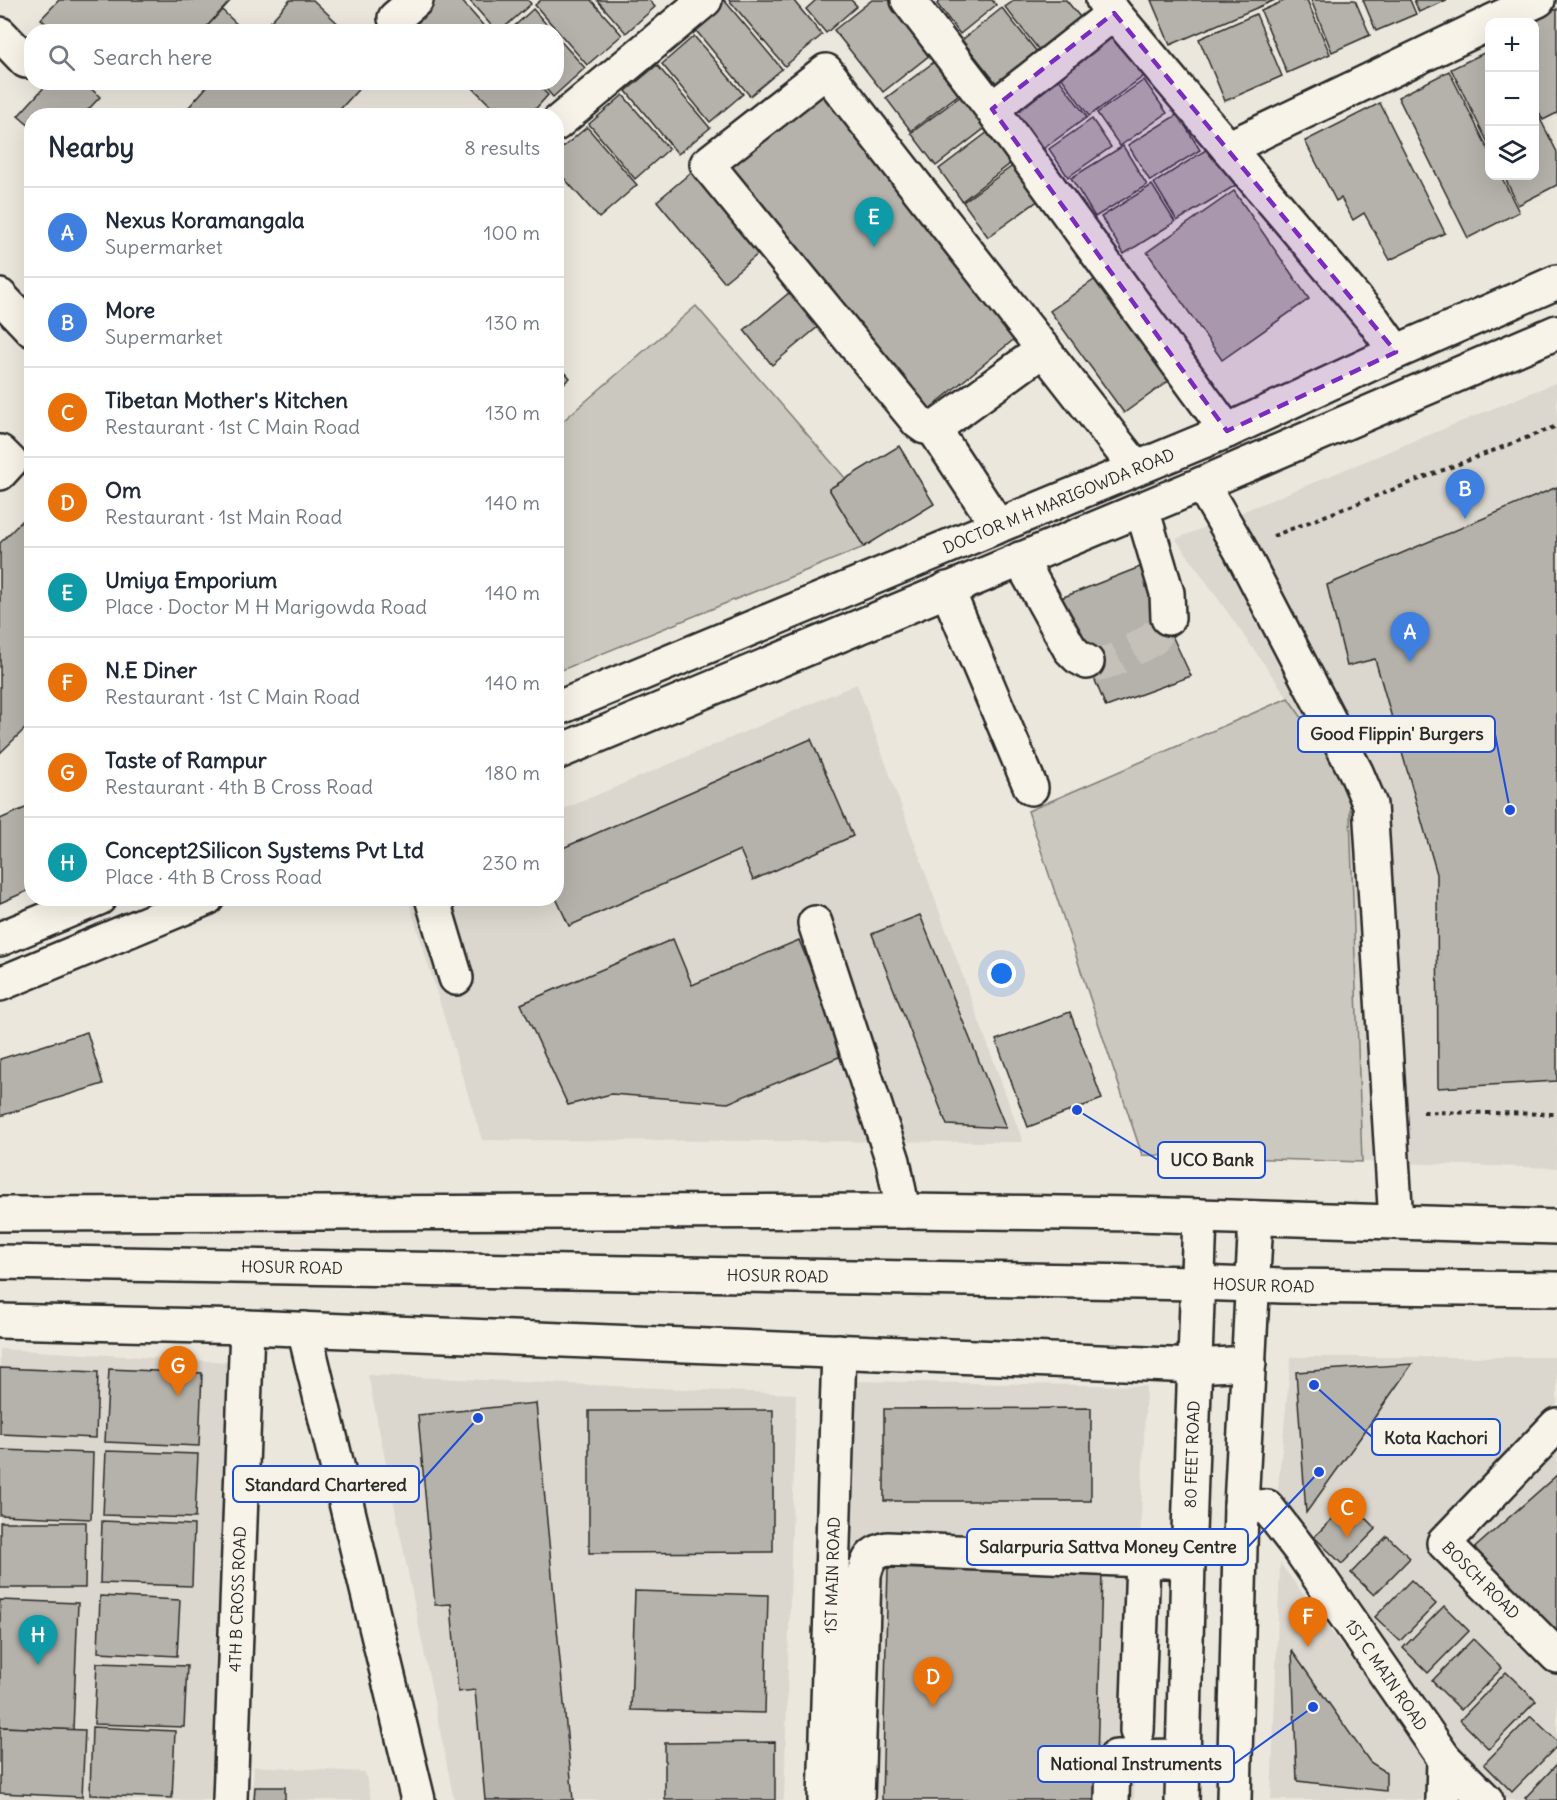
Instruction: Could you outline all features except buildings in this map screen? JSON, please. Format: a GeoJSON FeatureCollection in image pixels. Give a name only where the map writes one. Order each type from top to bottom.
{"type":"FeatureCollection","features":[{"type":"Feature","properties":{"kind":"main road"},"geometry":{"type":"LineString","coordinates":[[564,117],[705,0]]}},
{"type":"Feature","properties":{"kind":"main road"},"geometry":{"type":"LineString","coordinates":[[908,0],[992,109],[1227,431]]}},
{"type":"Feature","properties":{"kind":"main road"},"geometry":{"type":"LineString","coordinates":[[1500,18],[1538,0]]}},
{"type":"Feature","properties":{"kind":"main road"},"geometry":{"type":"LineString","coordinates":[[992,109],[1109,6],[1374,321],[1396,352]]}},
{"type":"Feature","properties":{"kind":"main road"},"geometry":{"type":"LineString","coordinates":[[1228,148],[1485,25]]}},
{"type":"Feature","properties":{"kind":"main road"},"geometry":{"type":"LineString","coordinates":[[0,34],[24,59]]}},
{"type":"Feature","properties":{"kind":"main road"},"geometry":{"type":"LineString","coordinates":[[998,526],[934,429],[918,422],[707,164],[826,71],[1136,468]]}},
{"type":"Feature","properties":{"kind":"main road","name":"DOCTOR M H MARIGOWDA ROAD"},"geometry":{"type":"LineString","coordinates":[[564,706],[1227,431],[1396,352],[1557,282]]}},
{"type":"Feature","properties":{"kind":"main road"},"geometry":{"type":"LineString","coordinates":[[0,296],[24,322]]}},
{"type":"Feature","properties":{"kind":"main road"},"geometry":{"type":"LineString","coordinates":[[564,750],[1202,484],[1557,332]]}},
{"type":"Feature","properties":{"kind":"main road"},"geometry":{"type":"LineString","coordinates":[[934,429],[1044,349]]}},
{"type":"Feature","properties":{"kind":"main road"},"geometry":{"type":"LineString","coordinates":[[0,452],[10,462],[0,473]]}},
{"type":"Feature","properties":{"kind":"main road"},"geometry":{"type":"LineString","coordinates":[[1202,484],[1240,549],[1370,805],[1396,1222]]}},
{"type":"Feature","properties":{"kind":"main road"},"geometry":{"type":"LineString","coordinates":[[1142,509],[1167,593],[1168,618]]}},
{"type":"Feature","properties":{"kind":"main road"},"geometry":{"type":"LineString","coordinates":[[1020,559],[1070,649],[1087,662]]}},
{"type":"Feature","properties":{"kind":"main road"},"geometry":{"type":"LineString","coordinates":[[947,589],[1031,788]]}},
{"type":"Feature","properties":{"kind":"main road"},"geometry":{"type":"LineString","coordinates":[[0,939],[80,906]]}},
{"type":"Feature","properties":{"kind":"main road"},"geometry":{"type":"LineString","coordinates":[[0,984],[188,906]]}},
{"type":"Feature","properties":{"kind":"main road"},"geometry":{"type":"LineString","coordinates":[[434,906],[456,978]]}},
{"type":"Feature","properties":{"kind":"main road"},"geometry":{"type":"LineString","coordinates":[[815,923],[893,1161],[903,1211]]}},
{"type":"Feature","properties":{"kind":"main road"},"geometry":{"type":"LineString","coordinates":[[0,1214],[903,1211],[1200,1216],[1557,1227]]}},
{"type":"Feature","properties":{"kind":"main road","name":"80 FEET ROAD"},"geometry":{"type":"LineString","coordinates":[[1182,1800],[1200,1216]]}},
{"type":"Feature","properties":{"kind":"main road"},"geometry":{"type":"LineString","coordinates":[[1234,1800],[1241,1506],[1256,1218]]}},
{"type":"Feature","properties":{"kind":"main road","name":"HOSUR ROAD"},"geometry":{"type":"LineString","coordinates":[[0,1262],[1557,1289]]}},
{"type":"Feature","properties":{"kind":"main road"},"geometry":{"type":"LineString","coordinates":[[0,1321],[304,1329],[1195,1365],[1249,1364]]}},
{"type":"Feature","properties":{"kind":"main road","name":"4TH B CROSS ROAD"},"geometry":{"type":"LineString","coordinates":[[230,1800],[246,1327]]}},
{"type":"Feature","properties":{"kind":"main road"},"geometry":{"type":"LineString","coordinates":[[304,1329],[418,1800]]}},
{"type":"Feature","properties":{"kind":"main road","name":"1ST MAIN ROAD"},"geometry":{"type":"LineString","coordinates":[[825,1800],[839,1351]]}},
{"type":"Feature","properties":{"kind":"main road","name":"BOSCH ROAD"},"geometry":{"type":"LineString","coordinates":[[1557,1425],[1444,1543],[1557,1656]]}},
{"type":"Feature","properties":{"kind":"main road","name":"1ST C MAIN ROAD"},"geometry":{"type":"LineString","coordinates":[[1241,1506],[1267,1507],[1308,1561],[1444,1758],[1486,1800]]}},
{"type":"Feature","properties":{"kind":"main road"},"geometry":{"type":"LineString","coordinates":[[857,1800],[864,1575],[867,1561],[874,1552],[887,1549],[1188,1562]]}},
{"type":"Feature","properties":{"kind":"main road"},"geometry":{"type":"LineString","coordinates":[[1112,1800],[1114,1759],[1128,1743],[1143,1560]]}},
{"type":"Feature","properties":{"kind":"main road"},"geometry":{"type":"LineString","coordinates":[[1128,1743],[1184,1756]]}},
{"type":"Feature","properties":{"kind":"main road"},"geometry":{"type":"LineString","coordinates":[[1443,1800],[1444,1758]]}},
{"type":"Feature","properties":{"kind":"path"},"geometry":{"type":"LineString","coordinates":[[1240,549],[1557,426]]}},
{"type":"Feature","properties":{"kind":"path"},"geometry":{"type":"LineString","coordinates":[[1389,1112],[1557,1114]]}},
{"type":"Feature","properties":{"kind":"highlighted area"},"geometry":{"type":"Polygon","coordinates":[[[1114,13],[1396,352],[1227,431],[992,109],[1114,13]]]}},
{"type":"Feature","properties":{"kind":"shaded area"},"geometry":{"type":"Polygon","coordinates":[[[696,306],[846,479],[829,489],[864,547],[564,669],[564,420],[696,306]]]}},
{"type":"Feature","properties":{"kind":"shaded area"},"geometry":{"type":"Polygon","coordinates":[[[1557,382],[1557,1168],[1362,1162],[1349,785],[1176,539],[1557,382]]]}},
{"type":"Feature","properties":{"kind":"shaded area"},"geometry":{"type":"Polygon","coordinates":[[[857,684],[1023,1142],[482,1140],[410,906],[564,906],[564,809],[857,684]]]}},
{"type":"Feature","properties":{"kind":"shaded area"},"geometry":{"type":"Polygon","coordinates":[[[1288,698],[1349,785],[1362,1162],[1142,1155],[1028,811],[1288,698]]]}},
{"type":"Feature","properties":{"kind":"shaded area"},"geometry":{"type":"Polygon","coordinates":[[[0,1349],[230,1362],[213,1800],[0,1800],[0,1349]]]}},
{"type":"Feature","properties":{"kind":"shaded area"},"geometry":{"type":"Polygon","coordinates":[[[1291,1357],[1557,1357],[1557,1800],[1507,1800],[1448,1737],[1277,1498],[1291,1357]]]}},
{"type":"Feature","properties":{"kind":"shaded area"},"geometry":{"type":"Polygon","coordinates":[[[368,1375],[796,1394],[784,1800],[454,1800],[368,1375]]]}},
{"type":"Feature","properties":{"kind":"shaded area"},"geometry":{"type":"Polygon","coordinates":[[[853,1381],[1146,1386],[1134,1800],[838,1800],[853,1381]]]}},
{"type":"Feature","properties":{"kind":"shaded area"},"geometry":{"type":"Polygon","coordinates":[[[1280,1563],[1430,1763],[1429,1800],[1271,1800],[1280,1563]]]}},
{"type":"Feature","properties":{"kind":"shaded area"},"geometry":{"type":"Polygon","coordinates":[[[254,1766],[365,1772],[371,1800],[252,1800],[254,1766]]]}},
{"type":"Feature","properties":{"kind":"tunnel"},"geometry":{"type":"LineString","coordinates":[[1087,662],[1100,664],[1114,660],[1153,639],[1168,618]]}},
{"type":"Feature","properties":{"kind":"place","name":"Umiya Emporium"},"geometry":{"type":"Point","coordinates":[874,247]}},
{"type":"Feature","properties":{"kind":"place","name":"More"},"geometry":{"type":"Point","coordinates":[1465,519]}},
{"type":"Feature","properties":{"kind":"place","name":"Nexus Koramangala"},"geometry":{"type":"Point","coordinates":[1410,662]}},
{"type":"Feature","properties":{"kind":"place","name":"Good Flippin' Burgers"},"geometry":{"type":"Point","coordinates":[1510,810]}},
{"type":"Feature","properties":{"kind":"place","name":"UCO Bank"},"geometry":{"type":"Point","coordinates":[1077,1110]}},
{"type":"Feature","properties":{"kind":"place","name":"Kota Kachori"},"geometry":{"type":"Point","coordinates":[1314,1385]}},
{"type":"Feature","properties":{"kind":"place","name":"Taste of Rampur"},"geometry":{"type":"Point","coordinates":[178,1396]}},
{"type":"Feature","properties":{"kind":"place","name":"Standard Chartered"},"geometry":{"type":"Point","coordinates":[478,1418]}},
{"type":"Feature","properties":{"kind":"place","name":"Salarpuria Sattva Money Centre"},"geometry":{"type":"Point","coordinates":[1319,1472]}},
{"type":"Feature","properties":{"kind":"place","name":"Tibetan Mother's Kitchen"},"geometry":{"type":"Point","coordinates":[1347,1538]}},
{"type":"Feature","properties":{"kind":"place","name":"N.E Diner"},"geometry":{"type":"Point","coordinates":[1308,1647]}},
{"type":"Feature","properties":{"kind":"place","name":"Concept2Silicon Systems Pvt Ltd"},"geometry":{"type":"Point","coordinates":[38,1665]}},
{"type":"Feature","properties":{"kind":"place","name":"Om"},"geometry":{"type":"Point","coordinates":[933,1707]}},
{"type":"Feature","properties":{"kind":"place","name":"National Instruments"},"geometry":{"type":"Point","coordinates":[1313,1707]}}]}
